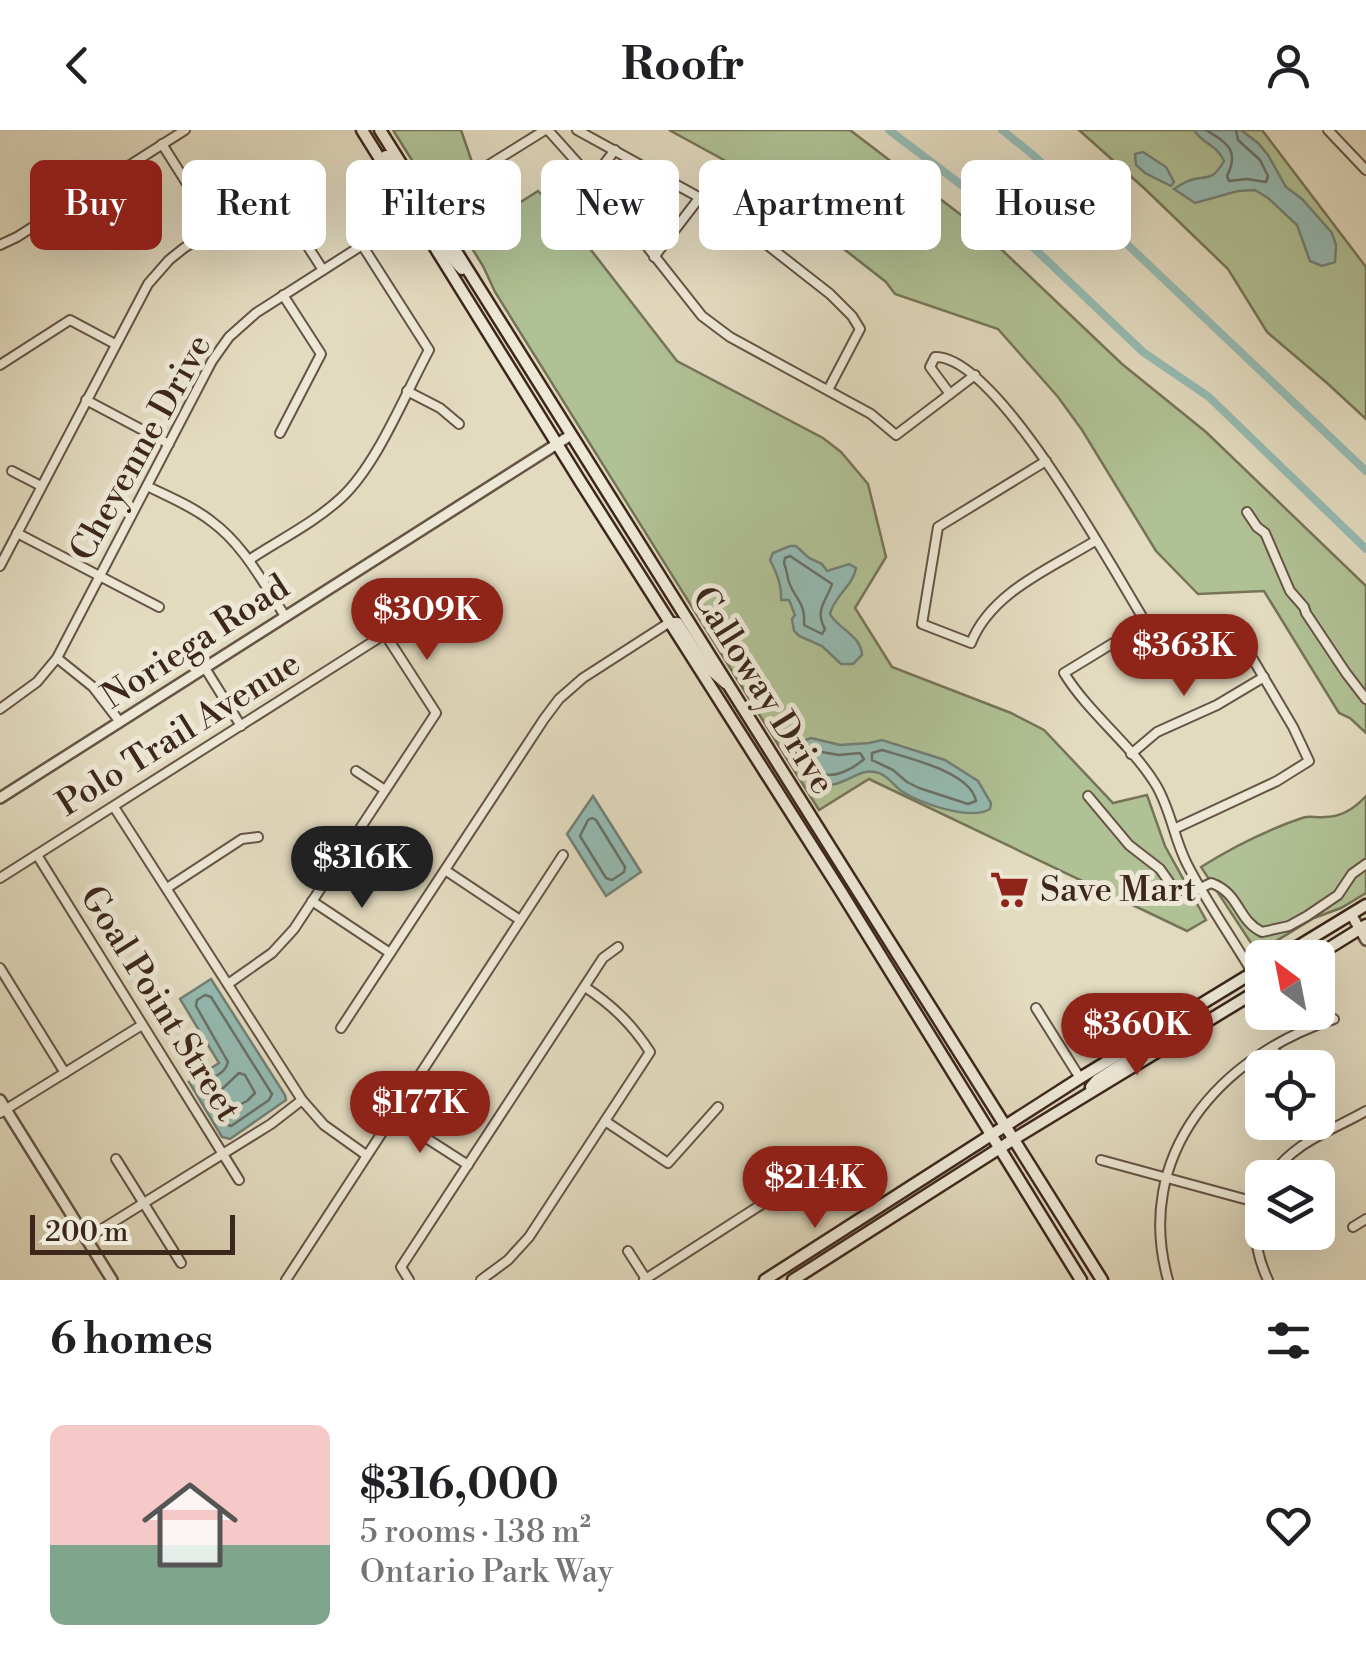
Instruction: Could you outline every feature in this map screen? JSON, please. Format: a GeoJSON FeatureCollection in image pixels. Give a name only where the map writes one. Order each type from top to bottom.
{"type":"FeatureCollection","features":[{"type":"Feature","properties":{"kind":"main road","name":"Calloway Drive"},"geometry":{"type":"LineString","coordinates":[[362,130],[381,160]]}},
{"type":"Feature","properties":{"kind":"main road","name":"Calloway Drive"},"geometry":{"type":"LineString","coordinates":[[380,130],[399,160]]}},
{"type":"Feature","properties":{"kind":"main road"},"geometry":{"type":"LineString","coordinates":[[370,142],[388,160]]}},
{"type":"Feature","properties":{"kind":"main road","name":"Calloway Drive"},"geometry":{"type":"LineString","coordinates":[[437,250],[1081,1280]]}},
{"type":"Feature","properties":{"kind":"main road"},"geometry":{"type":"LineString","coordinates":[[447,250],[474,280]]}},
{"type":"Feature","properties":{"kind":"main road","name":"Calloway Drive"},"geometry":{"type":"LineString","coordinates":[[455,250],[1102,1280]]}},
{"type":"Feature","properties":{"kind":"main road"},"geometry":{"type":"LineString","coordinates":[[1308,940],[1366,906]]}},
{"type":"Feature","properties":{"kind":"main road"},"geometry":{"type":"LineString","coordinates":[[1335,946],[1364,931]]}},
{"type":"Feature","properties":{"kind":"main road"},"geometry":{"type":"LineString","coordinates":[[764,1280],[1245,978]]}},
{"type":"Feature","properties":{"kind":"main road"},"geometry":{"type":"LineString","coordinates":[[794,1280],[809,1276],[1014,1140],[1245,998]]}},
{"type":"Feature","properties":{"kind":"main road"},"geometry":{"type":"LineString","coordinates":[[1084,1096],[1098,1080],[1144,1050],[1146,1038]]}},
{"type":"Feature","properties":{"kind":"main road"},"geometry":{"type":"LineString","coordinates":[[809,1276],[808,1260],[862,1223],[874,1210]]}},
{"type":"Feature","properties":{"kind":"street"},"geometry":{"type":"LineString","coordinates":[[0,245],[185,130]]}},
{"type":"Feature","properties":{"kind":"street"},"geometry":{"type":"LineString","coordinates":[[497,160],[546,130],[574,160]]}},
{"type":"Feature","properties":{"kind":"street"},"geometry":{"type":"LineString","coordinates":[[576,130],[699,196]]}},
{"type":"Feature","properties":{"kind":"street"},"geometry":{"type":"LineString","coordinates":[[1328,130],[1366,170]]}},
{"type":"Feature","properties":{"kind":"street"},"geometry":{"type":"LineString","coordinates":[[162,144],[182,176]]}},
{"type":"Feature","properties":{"kind":"street"},"geometry":{"type":"LineString","coordinates":[[607,160],[614,150]]}},
{"type":"Feature","properties":{"kind":"street"},"geometry":{"type":"LineString","coordinates":[[654,256],[699,198]]}},
{"type":"Feature","properties":{"kind":"street"},"geometry":{"type":"LineString","coordinates":[[0,566],[139,298],[158,272],[182,250]]}},
{"type":"Feature","properties":{"kind":"street"},"geometry":{"type":"LineString","coordinates":[[309,250],[322,270]]}},
{"type":"Feature","properties":{"kind":"street","name":"Cheyenne Drive"},"geometry":{"type":"LineString","coordinates":[[0,709],[36,682],[57,658],[221,348],[241,325],[354,250]]}},
{"type":"Feature","properties":{"kind":"street"},"geometry":{"type":"LineString","coordinates":[[249,560],[319,515],[350,488],[370,462],[428,350],[365,250]]}},
{"type":"Feature","properties":{"kind":"street"},"geometry":{"type":"LineString","coordinates":[[649,250],[691,305],[713,326],[871,414],[896,435],[975,376]]}},
{"type":"Feature","properties":{"kind":"street"},"geometry":{"type":"LineString","coordinates":[[774,250],[842,304],[860,329],[828,390]]}},
{"type":"Feature","properties":{"kind":"street"},"geometry":{"type":"LineString","coordinates":[[280,433],[321,354],[283,296]]}},
{"type":"Feature","properties":{"kind":"street"},"geometry":{"type":"LineString","coordinates":[[0,365],[70,320],[115,344]]}},
{"type":"Feature","properties":{"kind":"street"},"geometry":{"type":"LineString","coordinates":[[950,394],[930,366],[932,359],[939,356],[975,376],[1021,426],[1146,623],[1064,673],[1085,704],[1155,784],[1201,888],[1245,951]]}},
{"type":"Feature","properties":{"kind":"street"},"geometry":{"type":"LineString","coordinates":[[407,391],[440,408],[460,424]]}},
{"type":"Feature","properties":{"kind":"street"},"geometry":{"type":"LineString","coordinates":[[86,400],[169,444]]}},
{"type":"Feature","properties":{"kind":"street","name":"Noriega Road"},"geometry":{"type":"LineString","coordinates":[[0,798],[571,435]]}},
{"type":"Feature","properties":{"kind":"street"},"geometry":{"type":"LineString","coordinates":[[1046,461],[938,528],[922,624],[971,642],[980,622],[996,604],[1095,540]]}},
{"type":"Feature","properties":{"kind":"street"},"geometry":{"type":"LineString","coordinates":[[12,471],[41,486]]}},
{"type":"Feature","properties":{"kind":"street"},"geometry":{"type":"LineString","coordinates":[[147,486],[212,521],[238,545],[285,616]]}},
{"type":"Feature","properties":{"kind":"street"},"geometry":{"type":"LineString","coordinates":[[1247,512],[1265,533],[1290,591],[1366,699]]}},
{"type":"Feature","properties":{"kind":"street"},"geometry":{"type":"LineString","coordinates":[[17,533],[159,608]]}},
{"type":"Feature","properties":{"kind":"street"},"geometry":{"type":"LineString","coordinates":[[342,1028],[559,699],[584,678],[670,622],[678,622],[709,670],[732,690]]}},
{"type":"Feature","properties":{"kind":"street","name":"Polo Trail Avenue"},"geometry":{"type":"LineString","coordinates":[[0,878],[386,634],[436,712],[385,790]]}},
{"type":"Feature","properties":{"kind":"street"},"geometry":{"type":"LineString","coordinates":[[1174,828],[1277,781],[1310,761],[1251,656],[1234,646]]}},
{"type":"Feature","properties":{"kind":"street"},"geometry":{"type":"LineString","coordinates":[[57,658],[94,687],[120,722]]}},
{"type":"Feature","properties":{"kind":"street"},"geometry":{"type":"LineString","coordinates":[[204,668],[242,726]]}},
{"type":"Feature","properties":{"kind":"street"},"geometry":{"type":"LineString","coordinates":[[1131,754],[1157,732],[1217,705],[1264,677]]}},
{"type":"Feature","properties":{"kind":"street"},"geometry":{"type":"LineString","coordinates":[[228,984],[272,953],[294,930],[385,790],[356,772]]}},
{"type":"Feature","properties":{"kind":"street"},"geometry":{"type":"LineString","coordinates":[[1088,796],[1129,845],[1160,868],[1174,889],[1190,893],[1212,883],[1225,889],[1256,930],[1269,932],[1297,923],[1338,895],[1352,874],[1366,864]]}},
{"type":"Feature","properties":{"kind":"street"},"geometry":{"type":"LineString","coordinates":[[114,806],[302,1100],[324,1125],[366,1155]]}},
{"type":"Feature","properties":{"kind":"street"},"geometry":{"type":"LineString","coordinates":[[166,888],[242,840],[258,837]]}},
{"type":"Feature","properties":{"kind":"street","name":"Goal Point Street"},"geometry":{"type":"LineString","coordinates":[[37,855],[238,1180]]}},
{"type":"Feature","properties":{"kind":"street"},"geometry":{"type":"LineString","coordinates":[[286,1280],[563,855]]}},
{"type":"Feature","properties":{"kind":"street"},"geometry":{"type":"LineString","coordinates":[[445,870],[520,920]]}},
{"type":"Feature","properties":{"kind":"street"},"geometry":{"type":"LineString","coordinates":[[312,902],[390,953]]}},
{"type":"Feature","properties":{"kind":"street"},"geometry":{"type":"LineString","coordinates":[[1351,914],[1364,931]]}},
{"type":"Feature","properties":{"kind":"street"},"geometry":{"type":"LineString","coordinates":[[408,1280],[400,1268],[603,958],[618,947]]}},
{"type":"Feature","properties":{"kind":"street"},"geometry":{"type":"LineString","coordinates":[[0,968],[65,1073]]}},
{"type":"Feature","properties":{"kind":"street"},"geometry":{"type":"LineString","coordinates":[[481,1280],[508,1260],[528,1237],[650,1052],[617,1010],[585,986]]}},
{"type":"Feature","properties":{"kind":"street"},"geometry":{"type":"LineString","coordinates":[[1036,1008],[1080,1078]]}},
{"type":"Feature","properties":{"kind":"street"},"geometry":{"type":"LineString","coordinates":[[112,1280],[2,1108],[142,1024]]}},
{"type":"Feature","properties":{"kind":"street"},"geometry":{"type":"LineString","coordinates":[[1168,1280],[1159,1226],[1165,1178],[1187,1127],[1210,1096],[1235,1073],[1305,1030]]}},
{"type":"Feature","properties":{"kind":"street"},"geometry":{"type":"LineString","coordinates":[[86,1239],[271,1124],[302,1100]]}},
{"type":"Feature","properties":{"kind":"street"},"geometry":{"type":"LineString","coordinates":[[605,1121],[668,1162],[718,1107]]}},
{"type":"Feature","properties":{"kind":"street"},"geometry":{"type":"LineString","coordinates":[[1335,1127],[1366,1111]]}},
{"type":"Feature","properties":{"kind":"street"},"geometry":{"type":"LineString","coordinates":[[392,1116],[468,1165]]}},
{"type":"Feature","properties":{"kind":"street"},"geometry":{"type":"LineString","coordinates":[[1284,1160],[1311,1140]]}},
{"type":"Feature","properties":{"kind":"street"},"geometry":{"type":"LineString","coordinates":[[116,1160],[181,1263]]}},
{"type":"Feature","properties":{"kind":"street"},"geometry":{"type":"LineString","coordinates":[[1100,1160],[1245,1200]]}},
{"type":"Feature","properties":{"kind":"street"},"geometry":{"type":"LineString","coordinates":[[628,1250],[645,1279],[773,1197]]}},
{"type":"Feature","properties":{"kind":"street"},"geometry":{"type":"LineString","coordinates":[[1353,1228],[1366,1220]]}},
{"type":"Feature","properties":{"kind":"street"},"geometry":{"type":"LineString","coordinates":[[1258,1250],[1268,1280]]}},
{"type":"Feature","properties":{"kind":"green space"},"geometry":{"type":"Polygon","coordinates":[[[393,130],[461,130],[471,160],[412,160],[393,130]]]}},
{"type":"Feature","properties":{"kind":"green space"},"geometry":{"type":"Polygon","coordinates":[[[669,130],[850,130],[889,160],[724,160],[669,130]]]}},
{"type":"Feature","properties":{"kind":"green space"},"geometry":{"type":"Polygon","coordinates":[[[1079,130],[1262,130],[1366,267],[1366,419],[1267,332],[1228,269],[1131,176],[1131,160],[1113,160],[1079,130]]]}},
{"type":"Feature","properties":{"kind":"green space"},"geometry":{"type":"Polygon","coordinates":[[[538,191],[541,250],[591,250],[677,361],[823,438],[841,452],[868,484],[886,557],[855,608],[892,667],[1011,713],[1044,730],[1113,803],[1147,795],[1165,846],[1206,920],[1187,931],[869,779],[819,810],[495,292],[473,250],[521,250],[521,202],[538,191]]]}},
{"type":"Feature","properties":{"kind":"green space"},"geometry":{"type":"Polygon","coordinates":[[[941,200],[961,215],[961,250],[1002,250],[1122,364],[1206,432],[1366,586],[1366,733],[1339,713],[1264,591],[1198,594],[1156,551],[1082,430],[998,329],[895,294],[886,282],[845,250],[941,250],[941,200]]]}},
{"type":"Feature","properties":{"kind":"green space"},"geometry":{"type":"Polygon","coordinates":[[[1366,796],[1366,893],[1278,940],[1249,940],[1201,867],[1289,823],[1305,817],[1331,817],[1353,808],[1366,796]]]}},
{"type":"Feature","properties":{"kind":"water"},"geometry":{"type":"Polygon","coordinates":[[[1194,130],[1241,130],[1258,143],[1286,187],[1332,233],[1335,262],[1322,266],[1310,261],[1297,225],[1255,190],[1195,203],[1174,189],[1211,176],[1224,161],[1194,130]]]}},
{"type":"Feature","properties":{"kind":"water"},"geometry":{"type":"Polygon","coordinates":[[[1143,152],[1166,167],[1174,182],[1171,186],[1136,165],[1135,154],[1143,152]]]}},
{"type":"Feature","properties":{"kind":"water"},"geometry":{"type":"Polygon","coordinates":[[[796,546],[827,571],[849,564],[856,568],[830,614],[861,648],[862,655],[853,664],[841,664],[822,646],[794,631],[795,615],[789,600],[781,600],[779,580],[770,560],[773,553],[796,546]]]}},
{"type":"Feature","properties":{"kind":"water"},"geometry":{"type":"Polygon","coordinates":[[[811,738],[840,745],[882,740],[945,760],[978,781],[991,803],[990,809],[970,813],[931,805],[908,795],[875,772],[861,773],[832,785],[814,782],[801,767],[796,749],[811,738]]]}},
{"type":"Feature","properties":{"kind":"water"},"geometry":{"type":"Polygon","coordinates":[[[593,796],[641,872],[606,896],[567,834],[593,796]]]}},
{"type":"Feature","properties":{"kind":"water"},"geometry":{"type":"Polygon","coordinates":[[[211,979],[286,1100],[230,1139],[222,1137],[189,1082],[219,1063],[180,999],[211,979]]]}},
{"type":"Feature","properties":{"kind":"waterway"},"geometry":{"type":"LineString","coordinates":[[889,130],[993,209],[1143,352],[1209,397],[1366,549]]}},
{"type":"Feature","properties":{"kind":"waterway"},"geometry":{"type":"LineString","coordinates":[[1002,130],[1366,471]]}},
{"type":"Feature","properties":{"kind":"place","name":"Save Mart"},"geometry":{"type":"Point","coordinates":[1010,889]}}]}
